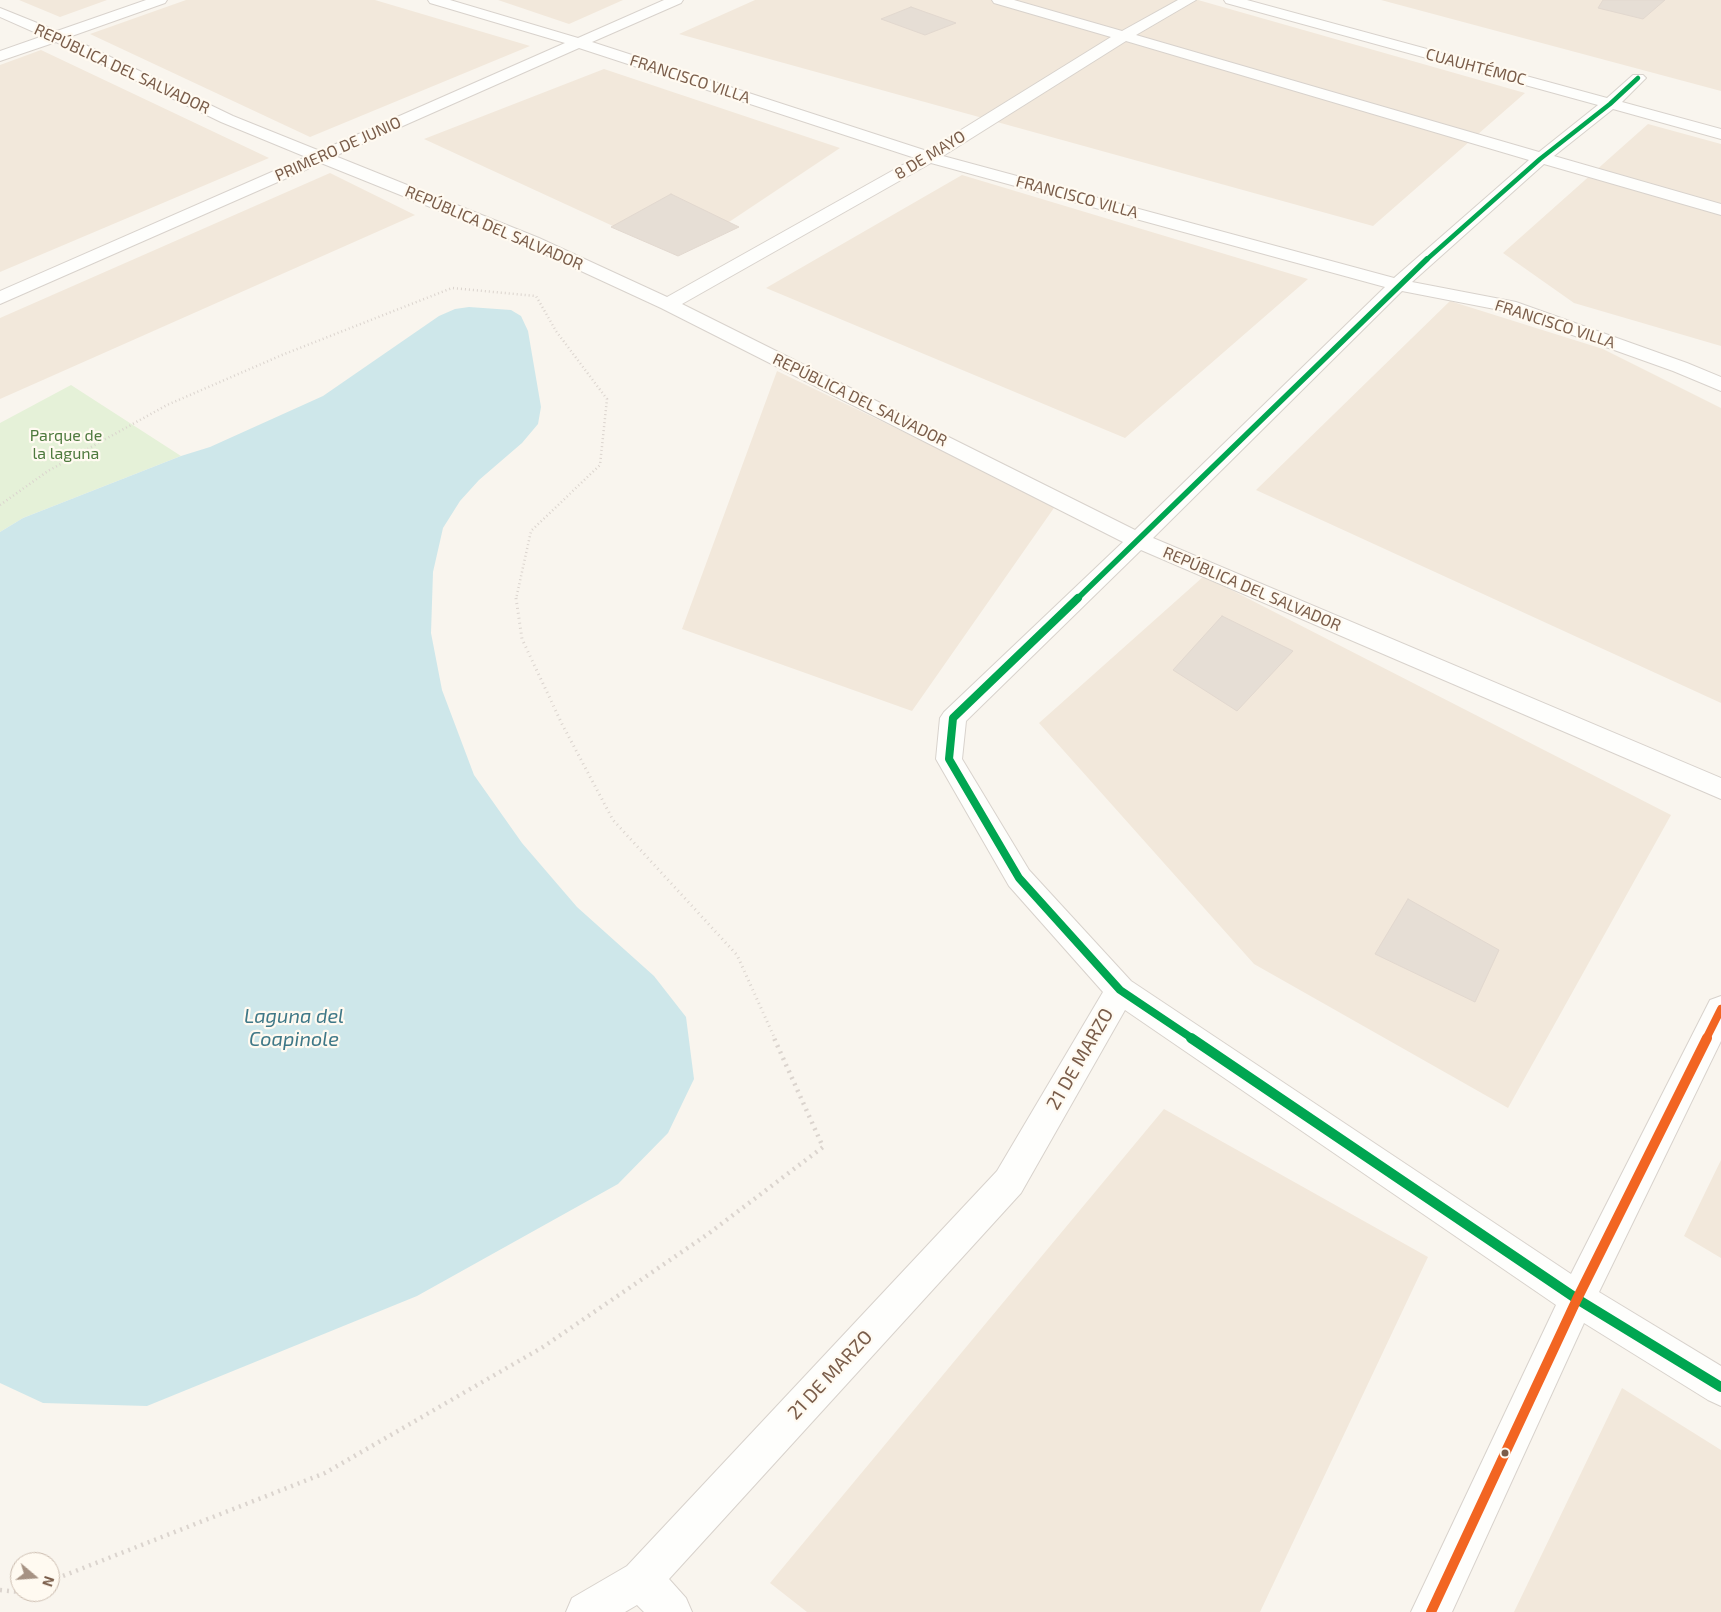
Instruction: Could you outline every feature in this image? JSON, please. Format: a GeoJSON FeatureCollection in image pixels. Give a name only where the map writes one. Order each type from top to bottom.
{"type":"FeatureCollection","features":[{"type":"Feature","properties":{"kind":"street"},"geometry":{"type":"LineString","coordinates":[[0,56],[160,0]]}},
{"type":"Feature","properties":{"kind":"street","name":"FRANCISCO VILLA"},"geometry":{"type":"LineString","coordinates":[[435,0],[579,42],[929,157],[1398,285],[1509,306],[1680,367],[1721,385]]}},
{"type":"Feature","properties":{"kind":"street","name":"PRIMERO DE JUNIO"},"geometry":{"type":"LineString","coordinates":[[0,298],[676,0]]}},
{"type":"Feature","properties":{"kind":"street"},"geometry":{"type":"LineString","coordinates":[[999,0],[1540,159],[1721,210]]}},
{"type":"Feature","properties":{"kind":"street","name":"8 DE MAYO"},"geometry":{"type":"LineString","coordinates":[[668,304],[929,157],[1124,36],[1189,0]]}},
{"type":"Feature","properties":{"kind":"street","name":"CUAUHTÉMOC"},"geometry":{"type":"LineString","coordinates":[[1231,0],[1721,134]]}},
{"type":"Feature","properties":{"kind":"street","name":"REPÚBLICA DEL SALVADOR"},"geometry":{"type":"LineString","coordinates":[[0,12],[56,36],[227,119],[533,242],[668,304],[1138,540],[1721,789]]}},
{"type":"Feature","properties":{"kind":"street","name":"21 DE MARZO"},"geometry":{"type":"LineString","coordinates":[[586,1612],[642,1580],[1009,1182],[1120,990],[1019,878],[949,759],[954,718],[1398,285],[1540,159],[1610,104],[1638,78]]}},
{"type":"Feature","properties":{"kind":"street"},"geometry":{"type":"LineString","coordinates":[[1120,990],[1577,1298],[1721,1387]]}},
{"type":"Feature","properties":{"kind":"street"},"geometry":{"type":"LineString","coordinates":[[1431,1612],[1577,1298],[1721,1009]]}},
{"type":"Feature","properties":{"kind":"street"},"geometry":{"type":"LineString","coordinates":[[642,1580],[672,1612]]}},
{"type":"Feature","properties":{"kind":"path"},"geometry":{"type":"LineString","coordinates":[[0,505],[48,471],[167,405],[282,355],[452,288],[536,296],[556,332],[607,399],[600,465],[532,531],[516,597],[522,638],[562,724],[613,820],[737,955],[823,1148],[708,1234],[543,1347],[325,1473],[60,1577]]}},
{"type":"Feature","properties":{"kind":"shaded area"},"geometry":{"type":"Polygon","coordinates":[[[19,0],[107,0],[60,17],[19,0]]]}},
{"type":"Feature","properties":{"kind":"shaded area"},"geometry":{"type":"Polygon","coordinates":[[[186,0],[375,0],[530,46],[310,137],[90,34],[186,0]]]}},
{"type":"Feature","properties":{"kind":"shaded area"},"geometry":{"type":"Polygon","coordinates":[[[498,0],[623,0],[569,24],[498,0]]]}},
{"type":"Feature","properties":{"kind":"shaded area"},"geometry":{"type":"Polygon","coordinates":[[[755,0],[1198,0],[1525,93],[1373,226],[679,34],[755,0]]]}},
{"type":"Feature","properties":{"kind":"shaded area"},"geometry":{"type":"Polygon","coordinates":[[[1381,0],[1721,0],[1721,91],[1381,0]]]}},
{"type":"Feature","properties":{"kind":"shaded area"},"geometry":{"type":"Polygon","coordinates":[[[41,50],[269,158],[0,272],[0,65],[41,50]]]}},
{"type":"Feature","properties":{"kind":"shaded area"},"geometry":{"type":"Polygon","coordinates":[[[604,69],[840,148],[678,256],[424,139],[604,69]]]}},
{"type":"Feature","properties":{"kind":"shaded area"},"geometry":{"type":"Polygon","coordinates":[[[1648,124],[1721,144],[1721,346],[1574,303],[1503,253],[1648,124]]]}},
{"type":"Feature","properties":{"kind":"shaded area"},"geometry":{"type":"Polygon","coordinates":[[[330,173],[415,215],[0,399],[0,318],[330,173]]]}},
{"type":"Feature","properties":{"kind":"shaded area"},"geometry":{"type":"Polygon","coordinates":[[[962,175],[1308,279],[1125,438],[766,288],[962,175]]]}},
{"type":"Feature","properties":{"kind":"shaded area"},"geometry":{"type":"Polygon","coordinates":[[[1450,301],[1603,349],[1721,408],[1721,703],[1256,490],[1450,301]]]}},
{"type":"Feature","properties":{"kind":"shaded area"},"geometry":{"type":"Polygon","coordinates":[[[777,371],[1056,505],[912,711],[682,629],[777,371]]]}},
{"type":"Feature","properties":{"kind":"shaded area"},"geometry":{"type":"Polygon","coordinates":[[[1204,576],[1671,815],[1508,1108],[1254,964],[1039,723],[1204,576]]]}},
{"type":"Feature","properties":{"kind":"shaded area"},"geometry":{"type":"Polygon","coordinates":[[[1164,1109],[1428,1257],[1260,1612],[807,1612],[770,1583],[1164,1109]]]}},
{"type":"Feature","properties":{"kind":"shaded area"},"geometry":{"type":"Polygon","coordinates":[[[1721,1160],[1721,1258],[1684,1236],[1721,1160]]]}},
{"type":"Feature","properties":{"kind":"shaded area"},"geometry":{"type":"Polygon","coordinates":[[[1622,1388],[1721,1450],[1721,1612],[1514,1612],[1622,1388]]]}},
{"type":"Feature","properties":{"kind":"green space","name":"Parque de la laguna"},"geometry":{"type":"Polygon","coordinates":[[[71,385],[181,456],[23,518],[0,532],[0,423],[71,385]]]}},
{"type":"Feature","properties":{"kind":"water","name":"Laguna del Coapinole"},"geometry":{"type":"Polygon","coordinates":[[[469,307],[511,310],[521,316],[528,331],[541,407],[538,424],[522,443],[479,480],[460,501],[443,528],[433,572],[431,633],[442,690],[474,775],[522,843],[577,907],[654,976],[686,1017],[694,1079],[668,1133],[618,1184],[417,1296],[147,1406],[43,1403],[0,1383],[0,532],[23,518],[181,456],[210,447],[323,396],[439,316],[455,309],[469,307]]]}},
{"type":"Feature","properties":{"kind":"building"},"geometry":{"type":"Polygon","coordinates":[[[1603,0],[1665,0],[1643,19],[1598,8],[1603,0]]]}},
{"type":"Feature","properties":{"kind":"building"},"geometry":{"type":"Polygon","coordinates":[[[911,7],[956,23],[925,35],[881,19],[911,7]]]}},
{"type":"Feature","properties":{"kind":"building"},"geometry":{"type":"Polygon","coordinates":[[[671,194],[739,227],[678,256],[611,227],[671,194]]]}},
{"type":"Feature","properties":{"kind":"building"},"geometry":{"type":"Polygon","coordinates":[[[1222,616],[1293,651],[1237,711],[1173,670],[1222,616]]]}},
{"type":"Feature","properties":{"kind":"building"},"geometry":{"type":"Polygon","coordinates":[[[1408,899],[1499,950],[1475,1002],[1375,954],[1408,899]]]}},
{"type":"Feature","properties":{"kind":"transit line"},"geometry":{"type":"LineString","coordinates":[[1638,78],[1610,104],[1540,159],[1398,285],[953,718],[949,759],[1019,878],[1120,990],[1577,1299],[1721,1387]]}},
{"type":"Feature","properties":{"kind":"transit line"},"geometry":{"type":"LineString","coordinates":[[1431,1612],[1577,1299],[1721,1009]]}}]}
